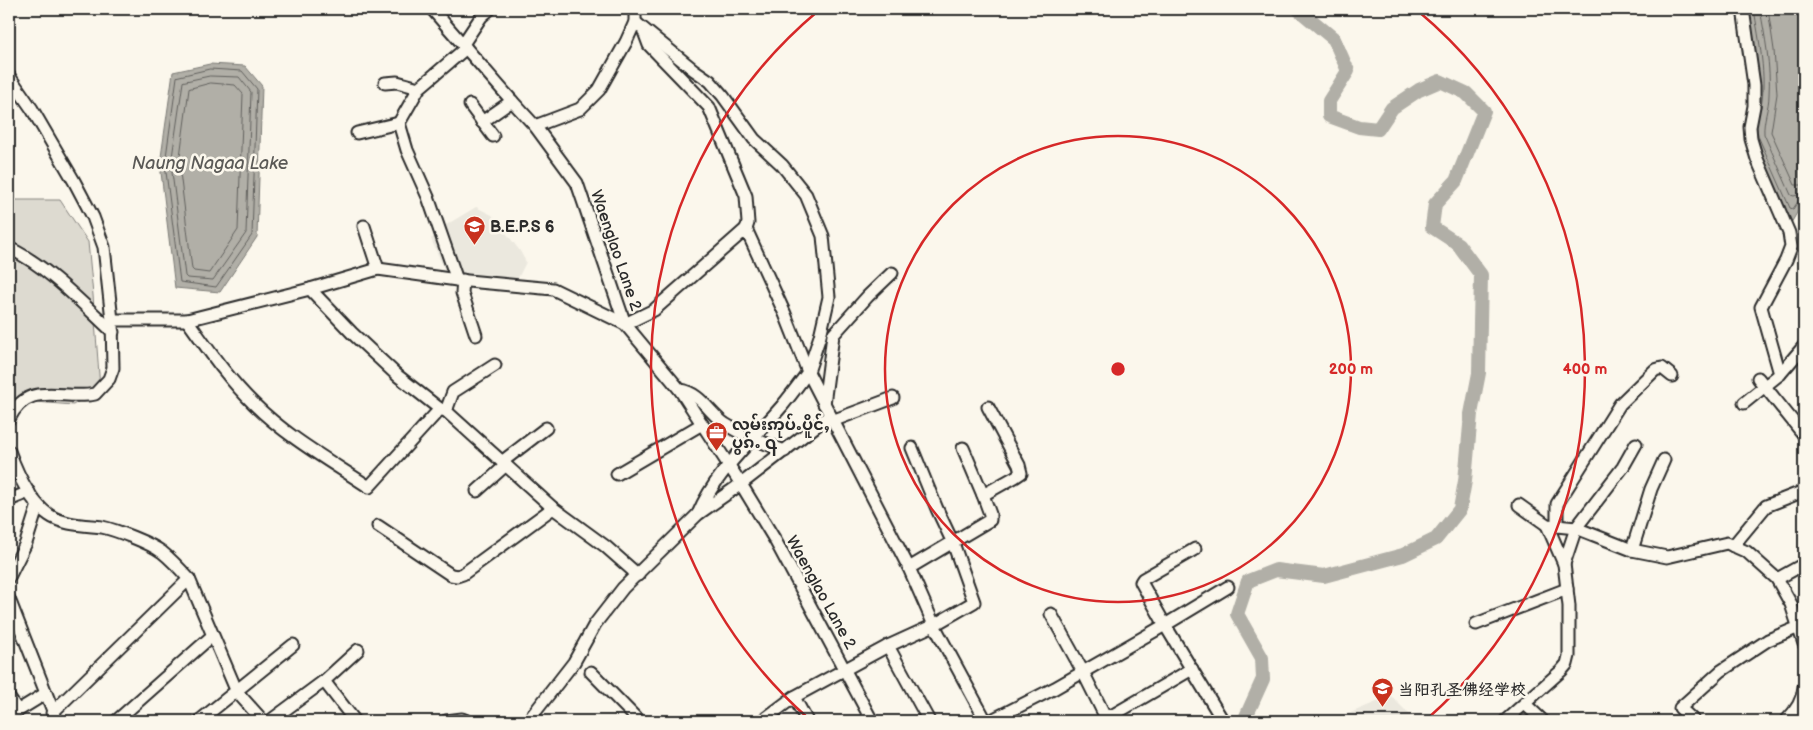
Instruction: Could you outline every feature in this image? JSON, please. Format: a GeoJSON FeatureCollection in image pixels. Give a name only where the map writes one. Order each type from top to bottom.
{"type":"FeatureCollection","features":[{"type":"Feature","properties":{"kind":"street","name":"Waenglao Lane 2"},"geometry":{"type":"LineString","coordinates":[[432,9],[535,126],[577,183],[625,324],[680,390],[741,484],[775,540],[846,669],[872,721]]}},
{"type":"Feature","properties":{"kind":"street"},"geometry":{"type":"LineString","coordinates":[[476,335],[460,280],[428,197],[407,150],[399,123],[419,88],[464,46],[481,17],[490,9]]}},
{"type":"Feature","properties":{"kind":"street"},"geometry":{"type":"LineString","coordinates":[[9,248],[25,255],[112,326],[187,320],[310,289],[378,269],[460,280],[553,289],[625,324],[654,310],[746,229],[748,223],[746,196],[709,107],[649,45],[639,25],[635,9]]}},
{"type":"Feature","properties":{"kind":"street"},"geometry":{"type":"LineString","coordinates":[[1743,9],[1754,85],[1754,106],[1750,127],[1751,139],[1757,159],[1789,233],[1791,247],[1761,307],[1780,374]]}},
{"type":"Feature","properties":{"kind":"street"},"geometry":{"type":"LineString","coordinates":[[535,126],[580,109],[599,90],[626,42],[639,25]]}},
{"type":"Feature","properties":{"kind":"street"},"geometry":{"type":"LineString","coordinates":[[639,25],[710,81],[754,139],[782,165],[806,195],[823,236],[829,297],[820,336],[808,372],[781,407],[728,465],[705,498],[698,514]]}},
{"type":"Feature","properties":{"kind":"street"},"geometry":{"type":"LineString","coordinates":[[9,76],[32,109],[93,217],[104,247],[112,326],[113,368],[109,379],[95,394],[85,396],[42,393],[20,402],[9,419]]}},
{"type":"Feature","properties":{"kind":"street"},"geometry":{"type":"LineString","coordinates":[[385,82],[397,82],[419,88]]}},
{"type":"Feature","properties":{"kind":"street"},"geometry":{"type":"LineString","coordinates":[[482,122],[512,101]]}},
{"type":"Feature","properties":{"kind":"street"},"geometry":{"type":"LineString","coordinates":[[470,105],[492,136]]}},
{"type":"Feature","properties":{"kind":"street"},"geometry":{"type":"LineString","coordinates":[[357,133],[399,123]]}},
{"type":"Feature","properties":{"kind":"street"},"geometry":{"type":"LineString","coordinates":[[364,226],[378,269]]}},
{"type":"Feature","properties":{"kind":"street"},"geometry":{"type":"LineString","coordinates":[[746,229],[830,418],[909,568],[934,625],[986,721]]}},
{"type":"Feature","properties":{"kind":"street"},"geometry":{"type":"LineString","coordinates":[[824,404],[834,336],[868,296],[892,273]]}},
{"type":"Feature","properties":{"kind":"street"},"geometry":{"type":"LineString","coordinates":[[310,289],[352,333],[398,376],[443,410],[553,508],[605,546],[638,575]]}},
{"type":"Feature","properties":{"kind":"street"},"geometry":{"type":"LineString","coordinates":[[187,320],[253,404],[284,431],[368,487],[443,410],[453,392],[495,365]]}},
{"type":"Feature","properties":{"kind":"street"},"geometry":{"type":"LineString","coordinates":[[1744,404],[1761,382],[1780,374],[1804,346]]}},
{"type":"Feature","properties":{"kind":"street"},"geometry":{"type":"LineString","coordinates":[[1505,721],[1561,671],[1569,656],[1569,606],[1564,564],[1552,525],[1557,504],[1620,404],[1655,370],[1662,368],[1672,376]]}},
{"type":"Feature","properties":{"kind":"street"},"geometry":{"type":"LineString","coordinates":[[1761,382],[1804,435]]}},
{"type":"Feature","properties":{"kind":"street"},"geometry":{"type":"LineString","coordinates":[[680,390],[688,391],[699,398],[724,423],[752,438],[785,451]]}},
{"type":"Feature","properties":{"kind":"street"},"geometry":{"type":"LineString","coordinates":[[528,721],[574,662],[595,624],[623,588],[698,514],[830,418],[893,398]]}},
{"type":"Feature","properties":{"kind":"street"},"geometry":{"type":"LineString","coordinates":[[983,495],[1020,473],[1019,465],[988,407]]}},
{"type":"Feature","properties":{"kind":"street"},"geometry":{"type":"LineString","coordinates":[[617,474],[702,424]]}},
{"type":"Feature","properties":{"kind":"street"},"geometry":{"type":"LineString","coordinates":[[477,491],[504,463],[546,428]]}},
{"type":"Feature","properties":{"kind":"street"},"geometry":{"type":"LineString","coordinates":[[1564,564],[1576,528],[1623,467],[1636,444]]}},
{"type":"Feature","properties":{"kind":"street"},"geometry":{"type":"LineString","coordinates":[[762,721],[794,697],[888,646],[934,625],[974,602],[953,543],[912,448]]}},
{"type":"Feature","properties":{"kind":"street"},"geometry":{"type":"LineString","coordinates":[[909,568],[990,520],[990,514],[983,495],[963,448]]}},
{"type":"Feature","properties":{"kind":"street"},"geometry":{"type":"LineString","coordinates":[[9,451],[29,492],[38,505],[50,516],[66,522],[105,528],[133,538],[161,551],[189,579],[237,692],[263,721]]}},
{"type":"Feature","properties":{"kind":"street"},"geometry":{"type":"LineString","coordinates":[[1632,550],[1651,489],[1664,460]]}},
{"type":"Feature","properties":{"kind":"street"},"geometry":{"type":"LineString","coordinates":[[9,487],[11,500],[29,492]]}},
{"type":"Feature","properties":{"kind":"street"},"geometry":{"type":"LineString","coordinates":[[1733,546],[1766,506],[1804,491]]}},
{"type":"Feature","properties":{"kind":"street"},"geometry":{"type":"LineString","coordinates":[[9,577],[26,543],[38,505]]}},
{"type":"Feature","properties":{"kind":"street"},"geometry":{"type":"LineString","coordinates":[[1520,505],[1552,525],[1576,528],[1632,550],[1667,557],[1727,543],[1747,552],[1777,579],[1791,604],[1804,644]]}},
{"type":"Feature","properties":{"kind":"street"},"geometry":{"type":"LineString","coordinates":[[378,526],[451,575],[457,576],[463,574],[553,508]]}},
{"type":"Feature","properties":{"kind":"street"},"geometry":{"type":"LineString","coordinates":[[1194,549],[1141,582],[1223,721]]}},
{"type":"Feature","properties":{"kind":"street"},"geometry":{"type":"LineString","coordinates":[[1777,579],[1804,564]]}},
{"type":"Feature","properties":{"kind":"street"},"geometry":{"type":"LineString","coordinates":[[9,599],[54,717],[189,579]]}},
{"type":"Feature","properties":{"kind":"street"},"geometry":{"type":"LineString","coordinates":[[990,721],[1083,672],[1228,586]]}},
{"type":"Feature","properties":{"kind":"street"},"geometry":{"type":"LineString","coordinates":[[1476,624],[1567,589]]}},
{"type":"Feature","properties":{"kind":"street"},"geometry":{"type":"LineString","coordinates":[[1051,614],[1103,712],[1107,716],[1113,716],[1192,669]]}},
{"type":"Feature","properties":{"kind":"street"},"geometry":{"type":"LineString","coordinates":[[1694,721],[1680,708],[1720,671],[1768,640],[1799,627]]}},
{"type":"Feature","properties":{"kind":"street"},"geometry":{"type":"LineString","coordinates":[[116,721],[212,636]]}},
{"type":"Feature","properties":{"kind":"street"},"geometry":{"type":"LineString","coordinates":[[199,721],[294,645]]}},
{"type":"Feature","properties":{"kind":"street"},"geometry":{"type":"LineString","coordinates":[[888,646],[930,721]]}},
{"type":"Feature","properties":{"kind":"street"},"geometry":{"type":"LineString","coordinates":[[270,721],[324,681],[358,650]]}},
{"type":"Feature","properties":{"kind":"street"},"geometry":{"type":"LineString","coordinates":[[591,672],[639,721]]}},
{"type":"Feature","properties":{"kind":"street"},"geometry":{"type":"LineString","coordinates":[[324,681],[355,721]]}},
{"type":"Feature","properties":{"kind":"street"},"geometry":{"type":"LineString","coordinates":[[1786,721],[1795,710],[1804,693]]}},
{"type":"Feature","properties":{"kind":"street"},"geometry":{"type":"LineString","coordinates":[[9,698],[13,714],[45,694]]}},
{"type":"Feature","properties":{"kind":"street"},"geometry":{"type":"LineString","coordinates":[[794,697],[807,721]]}},
{"type":"Feature","properties":{"kind":"street"},"geometry":{"type":"LineString","coordinates":[[1525,704],[1543,721]]}},
{"type":"Feature","properties":{"kind":"street"},"geometry":{"type":"LineString","coordinates":[[446,721],[462,719],[467,721]]}},
{"type":"Feature","properties":{"kind":"shaded area"},"geometry":{"type":"Polygon","coordinates":[[[9,200],[60,200],[88,242],[100,388],[73,405],[23,401],[9,404],[9,200]]]}},
{"type":"Feature","properties":{"kind":"shaded area","name":"B.E.P.S 6"},"geometry":{"type":"Polygon","coordinates":[[[476,207],[492,215],[520,251],[526,262],[514,286],[450,282],[431,239],[446,225],[476,207]]]}},
{"type":"Feature","properties":{"kind":"shaded area","name":"当阳孔圣佛经学校"},"geometry":{"type":"Polygon","coordinates":[[[1391,696],[1416,721],[1331,721],[1391,696]]]}},
{"type":"Feature","properties":{"kind":"water"},"geometry":{"type":"Polygon","coordinates":[[[1749,9],[1804,9],[1804,201],[1791,223],[1753,136],[1757,71],[1749,9]]]}},
{"type":"Feature","properties":{"kind":"water","name":"Naung Nagaa Lake"},"geometry":{"type":"Polygon","coordinates":[[[210,64],[245,66],[262,86],[257,237],[220,292],[175,288],[160,164],[173,72],[210,64]]]}},
{"type":"Feature","properties":{"kind":"waterway"},"geometry":{"type":"LineString","coordinates":[[1244,721],[1263,679],[1262,658],[1237,614],[1248,581],[1276,570],[1324,576],[1403,555],[1436,539],[1460,509],[1465,481],[1471,414],[1479,373],[1481,275],[1458,244],[1432,227],[1435,204],[1456,181],[1484,111],[1466,93],[1440,81],[1419,90],[1392,108],[1378,129],[1359,127],[1329,116],[1329,101],[1348,71],[1334,39],[1298,9]]}},
{"type":"Feature","properties":{"kind":"place","name":"B.E.P.S 6"},"geometry":{"type":"Point","coordinates":[474,245]}},
{"type":"Feature","properties":{"kind":"place","name":"လုမ်းဢုပ်ႉပိူင်ႇ ပွၵ်ႉ ႖"},"geometry":{"type":"Point","coordinates":[716,452]}},
{"type":"Feature","properties":{"kind":"place","name":"当阳孔圣佛经学校"},"geometry":{"type":"Point","coordinates":[1382,708]}}]}
